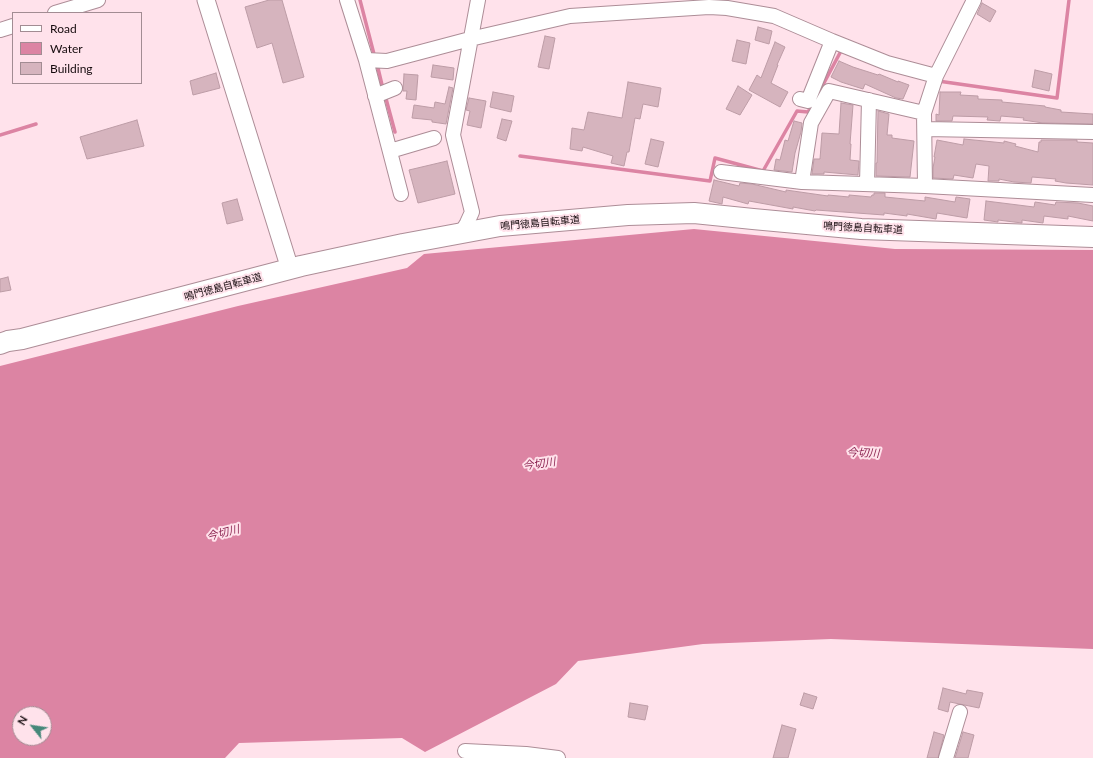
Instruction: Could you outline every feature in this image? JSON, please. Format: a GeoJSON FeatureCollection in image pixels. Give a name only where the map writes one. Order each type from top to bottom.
{"type":"FeatureCollection","features":[{"type":"Feature","properties":{"kind":"main road","name":"鳴門徳島自転車道"},"geometry":{"type":"LineString","coordinates":[[0,344],[22,340],[290,269],[403,244],[507,225],[628,215],[694,213],[753,220],[860,229],[1093,237]]}},
{"type":"Feature","properties":{"kind":"street"},"geometry":{"type":"LineString","coordinates":[[58,12],[98,0]]}},
{"type":"Feature","properties":{"kind":"street"},"geometry":{"type":"LineString","coordinates":[[206,0],[290,269]]}},
{"type":"Feature","properties":{"kind":"street"},"geometry":{"type":"LineString","coordinates":[[347,0],[366,60],[401,194]]}},
{"type":"Feature","properties":{"kind":"street"},"geometry":{"type":"LineString","coordinates":[[461,233],[472,212],[453,135],[478,0]]}},
{"type":"Feature","properties":{"kind":"street"},"geometry":{"type":"LineString","coordinates":[[925,186],[924,113],[936,76],[974,0]]}},
{"type":"Feature","properties":{"kind":"street"},"geometry":{"type":"LineString","coordinates":[[366,60],[387,61],[470,39],[570,16],[709,7],[727,8],[774,16],[886,62],[936,76]]}},
{"type":"Feature","properties":{"kind":"street"},"geometry":{"type":"LineString","coordinates":[[0,30],[12,26]]}},
{"type":"Feature","properties":{"kind":"street"},"geometry":{"type":"LineString","coordinates":[[800,99],[808,101],[832,41]]}},
{"type":"Feature","properties":{"kind":"street"},"geometry":{"type":"LineString","coordinates":[[375,96],[395,88]]}},
{"type":"Feature","properties":{"kind":"street"},"geometry":{"type":"LineString","coordinates":[[802,182],[811,123],[829,91],[924,113]]}},
{"type":"Feature","properties":{"kind":"street"},"geometry":{"type":"LineString","coordinates":[[867,184],[870,100]]}},
{"type":"Feature","properties":{"kind":"street"},"geometry":{"type":"LineString","coordinates":[[925,128],[1093,132]]}},
{"type":"Feature","properties":{"kind":"street"},"geometry":{"type":"LineString","coordinates":[[390,152],[434,138]]}},
{"type":"Feature","properties":{"kind":"street"},"geometry":{"type":"LineString","coordinates":[[721,172],[802,182],[925,186],[1093,195]]}},
{"type":"Feature","properties":{"kind":"street"},"geometry":{"type":"LineString","coordinates":[[946,758],[960,712]]}},
{"type":"Feature","properties":{"kind":"street"},"geometry":{"type":"LineString","coordinates":[[465,750],[526,754],[558,758]]}},
{"type":"Feature","properties":{"kind":"water","name":"今切川"},"geometry":{"type":"Polygon","coordinates":[[[694,229],[895,249],[1093,250],[1093,649],[831,639],[703,644],[578,661],[556,684],[425,752],[402,738],[239,743],[225,758],[0,758],[0,366],[238,306],[407,268],[424,254],[694,229]]]}},
{"type":"Feature","properties":{"kind":"building"},"geometry":{"type":"Polygon","coordinates":[[[269,0],[282,0],[304,77],[283,83],[272,43],[257,48],[245,7],[269,0]]]}},
{"type":"Feature","properties":{"kind":"building"},"geometry":{"type":"Polygon","coordinates":[[[982,3],[996,11],[990,22],[977,14],[982,3]]]}},
{"type":"Feature","properties":{"kind":"building"},"geometry":{"type":"Polygon","coordinates":[[[758,27],[772,31],[769,44],[755,40],[758,27]]]}},
{"type":"Feature","properties":{"kind":"building"},"geometry":{"type":"Polygon","coordinates":[[[545,36],[555,38],[549,69],[538,67],[545,36]]]}},
{"type":"Feature","properties":{"kind":"building"},"geometry":{"type":"Polygon","coordinates":[[[737,40],[750,43],[746,64],[732,61],[737,40]]]}},
{"type":"Feature","properties":{"kind":"building"},"geometry":{"type":"Polygon","coordinates":[[[775,42],[785,47],[771,83],[788,92],[780,107],[749,90],[757,75],[761,78],[775,42]]]}},
{"type":"Feature","properties":{"kind":"building"},"geometry":{"type":"Polygon","coordinates":[[[839,61],[909,85],[903,99],[896,98],[865,84],[863,89],[831,77],[839,61]]]}},
{"type":"Feature","properties":{"kind":"building"},"geometry":{"type":"Polygon","coordinates":[[[433,65],[454,68],[453,80],[431,77],[433,65]]]}},
{"type":"Feature","properties":{"kind":"building"},"geometry":{"type":"Polygon","coordinates":[[[1035,70],[1052,74],[1049,91],[1032,87],[1035,70]]]}},
{"type":"Feature","properties":{"kind":"building"},"geometry":{"type":"Polygon","coordinates":[[[216,73],[220,88],[193,95],[190,81],[216,73]]]}},
{"type":"Feature","properties":{"kind":"building"},"geometry":{"type":"Polygon","coordinates":[[[404,74],[418,75],[416,100],[406,99],[407,91],[403,91],[404,74]]]}},
{"type":"Feature","properties":{"kind":"building"},"geometry":{"type":"Polygon","coordinates":[[[628,82],[661,88],[658,107],[643,104],[640,119],[635,118],[629,152],[627,152],[624,166],[611,163],[613,156],[583,147],[582,151],[570,149],[572,128],[584,130],[588,112],[622,118],[628,82]]]}},
{"type":"Feature","properties":{"kind":"building"},"geometry":{"type":"Polygon","coordinates":[[[738,86],[752,95],[740,115],[726,109],[738,86]]]}},
{"type":"Feature","properties":{"kind":"building"},"geometry":{"type":"Polygon","coordinates":[[[449,87],[453,88],[446,124],[432,122],[432,120],[412,118],[414,105],[434,108],[435,102],[445,104],[449,87]]]}},
{"type":"Feature","properties":{"kind":"building"},"geometry":{"type":"Polygon","coordinates":[[[493,92],[514,96],[511,112],[490,107],[493,92]]]}},
{"type":"Feature","properties":{"kind":"building"},"geometry":{"type":"Polygon","coordinates":[[[940,92],[961,92],[960,95],[978,96],[978,99],[1002,100],[1002,102],[1045,106],[1061,110],[1061,112],[1093,114],[1093,124],[1043,123],[1023,120],[1024,118],[1001,116],[1000,121],[987,120],[988,117],[953,116],[952,121],[936,121],[936,114],[939,115],[940,92]]]}},
{"type":"Feature","properties":{"kind":"building"},"geometry":{"type":"Polygon","coordinates":[[[469,98],[486,101],[481,128],[467,125],[470,111],[466,110],[469,98]]]}},
{"type":"Feature","properties":{"kind":"building"},"geometry":{"type":"Polygon","coordinates":[[[841,103],[853,105],[850,160],[859,161],[858,175],[824,172],[824,174],[812,174],[814,159],[820,159],[822,133],[839,134],[841,103]]]}},
{"type":"Feature","properties":{"kind":"building"},"geometry":{"type":"Polygon","coordinates":[[[878,111],[889,114],[887,135],[892,135],[892,138],[914,141],[910,177],[876,176],[878,111]]]}},
{"type":"Feature","properties":{"kind":"building"},"geometry":{"type":"Polygon","coordinates":[[[502,119],[512,121],[506,141],[497,138],[502,119]]]}},
{"type":"Feature","properties":{"kind":"building"},"geometry":{"type":"Polygon","coordinates":[[[137,120],[144,146],[87,159],[80,137],[137,120]]]}},
{"type":"Feature","properties":{"kind":"building"},"geometry":{"type":"Polygon","coordinates":[[[794,121],[802,123],[792,172],[774,170],[776,159],[780,160],[785,140],[788,141],[794,121]]]}},
{"type":"Feature","properties":{"kind":"building"},"geometry":{"type":"Polygon","coordinates":[[[651,139],[664,142],[658,167],[645,164],[651,139]]]}},
{"type":"Feature","properties":{"kind":"building"},"geometry":{"type":"Polygon","coordinates":[[[964,139],[1004,143],[1004,141],[1016,144],[1015,146],[1038,152],[1039,142],[1041,142],[1041,140],[1077,140],[1077,142],[1093,143],[1093,185],[1066,183],[1055,181],[1056,179],[1032,177],[1031,183],[999,179],[999,181],[988,181],[989,166],[976,164],[973,178],[954,175],[953,179],[933,178],[934,157],[937,140],[963,145],[964,139]]]}},
{"type":"Feature","properties":{"kind":"building"},"geometry":{"type":"Polygon","coordinates":[[[447,161],[455,194],[418,203],[409,170],[447,161]]]}},
{"type":"Feature","properties":{"kind":"building"},"geometry":{"type":"Polygon","coordinates":[[[714,180],[739,186],[740,183],[752,184],[786,192],[786,190],[828,196],[849,197],[849,195],[871,197],[874,193],[885,193],[885,197],[925,201],[925,197],[955,202],[956,197],[970,199],[967,218],[937,213],[936,219],[907,214],[907,216],[884,213],[884,215],[815,211],[793,207],[793,209],[749,201],[748,204],[723,197],[722,204],[709,201],[714,180]]]}},
{"type":"Feature","properties":{"kind":"building"},"geometry":{"type":"Polygon","coordinates":[[[237,199],[243,220],[227,224],[222,203],[237,199]]]}},
{"type":"Feature","properties":{"kind":"building"},"geometry":{"type":"Polygon","coordinates":[[[986,201],[1034,207],[1035,202],[1055,205],[1056,202],[1078,203],[1093,206],[1093,221],[1068,216],[1068,219],[1044,216],[1043,223],[1022,220],[1022,223],[984,220],[986,201]]]}},
{"type":"Feature","properties":{"kind":"building"},"geometry":{"type":"Polygon","coordinates":[[[8,277],[11,290],[0,292],[0,279],[8,277]]]}},
{"type":"Feature","properties":{"kind":"building"},"geometry":{"type":"Polygon","coordinates":[[[943,688],[966,694],[967,690],[983,693],[979,708],[950,702],[948,712],[938,709],[943,688]]]}},
{"type":"Feature","properties":{"kind":"building"},"geometry":{"type":"Polygon","coordinates":[[[804,693],[817,697],[813,709],[800,705],[804,693]]]}},
{"type":"Feature","properties":{"kind":"building"},"geometry":{"type":"Polygon","coordinates":[[[630,703],[648,706],[645,720],[628,717],[630,703]]]}},
{"type":"Feature","properties":{"kind":"building"},"geometry":{"type":"Polygon","coordinates":[[[782,725],[796,729],[788,758],[773,758],[782,725]]]}},
{"type":"Feature","properties":{"kind":"building"},"geometry":{"type":"Polygon","coordinates":[[[934,732],[944,735],[938,758],[927,758],[934,732]]]}},
{"type":"Feature","properties":{"kind":"building"},"geometry":{"type":"Polygon","coordinates":[[[963,732],[974,735],[968,758],[955,758],[963,732]]]}},
{"type":"Feature","properties":{"kind":"waterway"},"geometry":{"type":"LineString","coordinates":[[360,0],[375,58]]}},
{"type":"Feature","properties":{"kind":"waterway"},"geometry":{"type":"LineString","coordinates":[[938,81],[1057,98],[1069,0]]}},
{"type":"Feature","properties":{"kind":"waterway"},"geometry":{"type":"LineString","coordinates":[[817,96],[841,51],[844,52]]}},
{"type":"Feature","properties":{"kind":"waterway"},"geometry":{"type":"LineString","coordinates":[[377,64],[383,89]]}},
{"type":"Feature","properties":{"kind":"waterway"},"geometry":{"type":"LineString","coordinates":[[385,95],[395,132]]}},
{"type":"Feature","properties":{"kind":"waterway"},"geometry":{"type":"LineString","coordinates":[[520,156],[710,181],[715,158],[763,171],[797,111],[808,112],[813,103]]}},
{"type":"Feature","properties":{"kind":"waterway"},"geometry":{"type":"LineString","coordinates":[[0,135],[36,124]]}}]}
